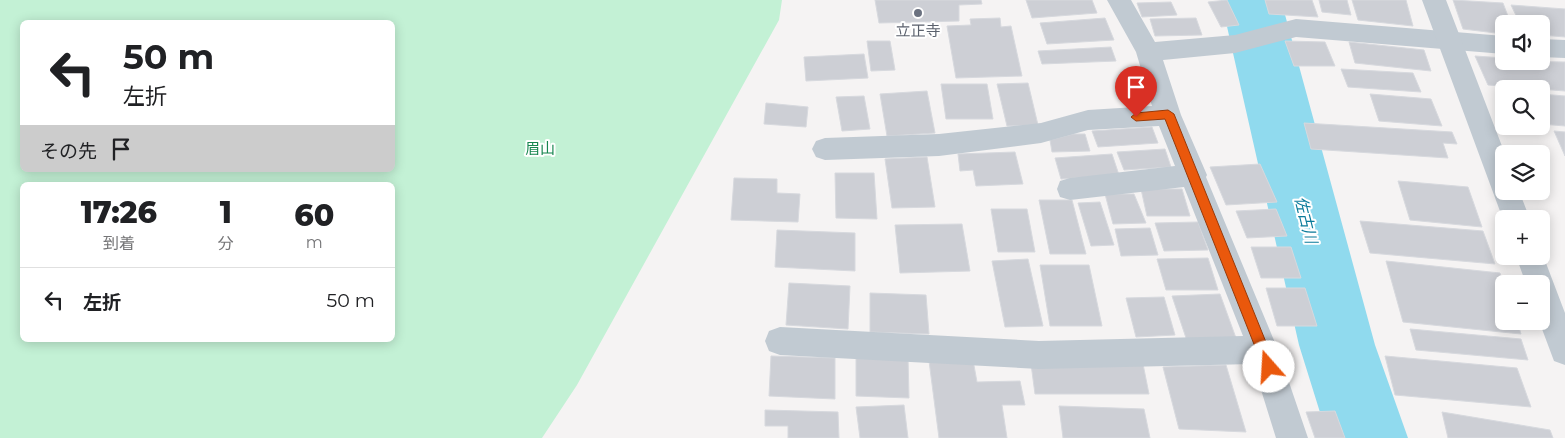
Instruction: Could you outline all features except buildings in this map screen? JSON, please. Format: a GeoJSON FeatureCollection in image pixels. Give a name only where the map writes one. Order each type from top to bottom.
{"type":"FeatureCollection","features":[{"type":"Feature","properties":{"kind":"street"},"geometry":{"type":"LineString","coordinates":[[1118,0],[1148,52],[1168,114],[1264,350],[1292,438]]}},
{"type":"Feature","properties":{"kind":"street"},"geometry":{"type":"LineString","coordinates":[[1434,0],[1495,163]]}},
{"type":"Feature","properties":{"kind":"street"},"geometry":{"type":"LineString","coordinates":[[1148,52],[1235,44],[1296,28],[1495,44]]}},
{"type":"Feature","properties":{"kind":"street"},"geometry":{"type":"LineString","coordinates":[[1550,48],[1565,49]]}},
{"type":"Feature","properties":{"kind":"street"},"geometry":{"type":"LineString","coordinates":[[825,149],[939,145],[1041,133],[1088,120],[1168,114]]}},
{"type":"Feature","properties":{"kind":"street"},"geometry":{"type":"LineString","coordinates":[[1070,189],[1194,175]]}},
{"type":"Feature","properties":{"kind":"street"},"geometry":{"type":"LineString","coordinates":[[1550,312],[1565,351]]}},
{"type":"Feature","properties":{"kind":"street"},"geometry":{"type":"LineString","coordinates":[[780,341],[1039,355],[1264,350]]}},
{"type":"Feature","properties":{"kind":"green space","name":"眉山"},"geometry":{"type":"Polygon","coordinates":[[[0,0],[782,0],[779,20],[577,385],[542,438],[0,438],[0,0]]]}},
{"type":"Feature","properties":{"kind":"waterway","name":"佐古川"},"geometry":{"type":"LineString","coordinates":[[1251,0],[1337,345],[1368,438]]}},
{"type":"Feature","properties":{"kind":"place","name":"立正寺"},"geometry":{"type":"Point","coordinates":[918,13]}},
{"type":"Feature","properties":{"kind":"route"},"geometry":{"type":"LineString","coordinates":[[1136,117],[1168,114],[1264,350],[1269,367]]}}]}
